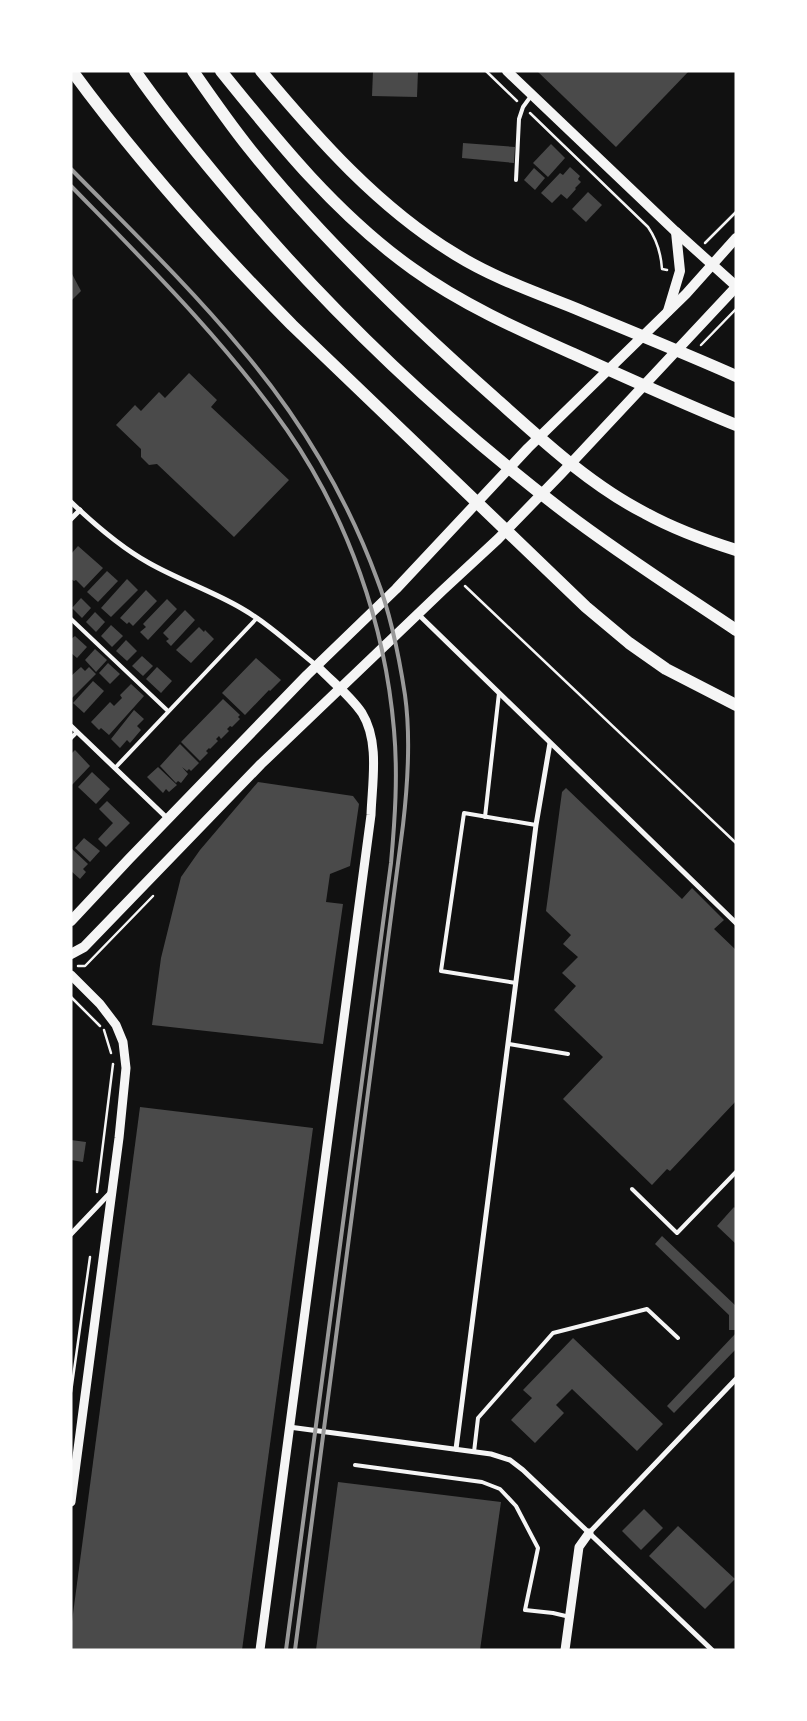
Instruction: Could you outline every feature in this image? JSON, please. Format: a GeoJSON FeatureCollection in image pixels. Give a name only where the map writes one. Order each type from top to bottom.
{"type":"FeatureCollection","features":[{"type":"Feature","properties":{"kind":"highway"},"geometry":{"type":"LineString","coordinates":[[72,71],[146,165],[217,247],[292,325],[525,549],[586,607],[628,643],[666,669],[736,705]]}},
{"type":"Feature","properties":{"kind":"highway"},"geometry":{"type":"LineString","coordinates":[[136,71],[199,155],[263,232],[401,374],[491,452],[562,510],[736,630]]}},
{"type":"Feature","properties":{"kind":"highway"},"geometry":{"type":"LineString","coordinates":[[193,71],[248,147],[335,244],[409,319],[522,422],[593,480],[643,513],[677,529],[736,550]]}},
{"type":"Feature","properties":{"kind":"highway"},"geometry":{"type":"LineString","coordinates":[[221,71],[312,180],[339,207],[420,274],[459,298],[510,325],[680,402],[736,425]]}},
{"type":"Feature","properties":{"kind":"highway"},"geometry":{"type":"LineString","coordinates":[[261,71],[324,143],[364,183],[397,213],[428,237],[456,255],[484,270],[736,376]]}},
{"type":"Feature","properties":{"kind":"highway"},"geometry":{"type":"LineString","coordinates":[[701,360],[736,372]]}},
{"type":"Feature","properties":{"kind":"main road"},"geometry":{"type":"LineString","coordinates":[[71,954],[84,948],[261,764],[498,539],[555,481],[736,287],[507,71]]}},
{"type":"Feature","properties":{"kind":"main road"},"geometry":{"type":"LineString","coordinates":[[667,313],[680,271],[676,232]]}},
{"type":"Feature","properties":{"kind":"main road"},"geometry":{"type":"LineString","coordinates":[[71,922],[316,666],[396,589],[567,408],[667,313],[736,238]]}},
{"type":"Feature","properties":{"kind":"street"},"geometry":{"type":"LineString","coordinates":[[71,502],[101,530],[134,554],[160,569],[232,602],[274,630],[316,666],[362,713],[371,736],[373,767],[371,815],[260,1650]]}},
{"type":"Feature","properties":{"kind":"street"},"geometry":{"type":"LineString","coordinates":[[71,519],[80,510]]}},
{"type":"Feature","properties":{"kind":"street"},"geometry":{"type":"LineString","coordinates":[[417,614],[736,923]]}},
{"type":"Feature","properties":{"kind":"street"},"geometry":{"type":"LineString","coordinates":[[71,726],[168,819]]}},
{"type":"Feature","properties":{"kind":"street"},"geometry":{"type":"LineString","coordinates":[[456,1449],[536,826],[550,743]]}},
{"type":"Feature","properties":{"kind":"street"},"geometry":{"type":"LineString","coordinates":[[71,975],[100,1004],[116,1025],[123,1042],[126,1068],[71,1502]]}},
{"type":"Feature","properties":{"kind":"street"},"geometry":{"type":"LineString","coordinates":[[71,1234],[111,1193]]}},
{"type":"Feature","properties":{"kind":"street"},"geometry":{"type":"LineString","coordinates":[[565,1650],[579,1547],[589,1532],[736,1379]]}},
{"type":"Feature","properties":{"kind":"street"},"geometry":{"type":"LineString","coordinates":[[289,1427],[504,1457],[518,1465],[712,1650]]}},
{"type":"Feature","properties":{"kind":"lane"},"geometry":{"type":"LineString","coordinates":[[516,180],[519,119],[523,107],[532,94]]}},
{"type":"Feature","properties":{"kind":"lane"},"geometry":{"type":"LineString","coordinates":[[115,768],[257,618]]}},
{"type":"Feature","properties":{"kind":"lane"},"geometry":{"type":"LineString","coordinates":[[71,619],[168,711]]}},
{"type":"Feature","properties":{"kind":"lane"},"geometry":{"type":"LineString","coordinates":[[485,817],[499,693]]}},
{"type":"Feature","properties":{"kind":"lane"},"geometry":{"type":"LineString","coordinates":[[71,738],[78,732]]}},
{"type":"Feature","properties":{"kind":"lane"},"geometry":{"type":"LineString","coordinates":[[516,983],[441,971],[464,813],[536,826]]}},
{"type":"Feature","properties":{"kind":"lane"},"geometry":{"type":"LineString","coordinates":[[509,1044],[568,1054]]}},
{"type":"Feature","properties":{"kind":"lane"},"geometry":{"type":"LineString","coordinates":[[632,1189],[677,1232],[736,1172]]}},
{"type":"Feature","properties":{"kind":"lane"},"geometry":{"type":"LineString","coordinates":[[474,1452],[478,1418],[553,1334],[647,1309],[678,1338]]}},
{"type":"Feature","properties":{"kind":"lane"},"geometry":{"type":"LineString","coordinates":[[355,1465],[482,1482],[500,1490],[516,1506],[538,1548],[526,1610],[570,1617]]}},
{"type":"Feature","properties":{"kind":"path"},"geometry":{"type":"LineString","coordinates":[[486,71],[648,227],[658,243],[662,269]]}},
{"type":"Feature","properties":{"kind":"path"},"geometry":{"type":"LineString","coordinates":[[709,238],[736,212]]}},
{"type":"Feature","properties":{"kind":"path"},"geometry":{"type":"LineString","coordinates":[[733,312],[736,309]]}},
{"type":"Feature","properties":{"kind":"path"},"geometry":{"type":"LineString","coordinates":[[465,586],[736,843]]}},
{"type":"Feature","properties":{"kind":"path"},"geometry":{"type":"LineString","coordinates":[[76,966],[85,966],[154,895]]}},
{"type":"Feature","properties":{"kind":"path"},"geometry":{"type":"LineString","coordinates":[[71,997],[103,1028],[113,1059],[96,1208]]}},
{"type":"Feature","properties":{"kind":"path"},"geometry":{"type":"LineString","coordinates":[[71,1392],[91,1249]]}},
{"type":"Feature","properties":{"kind":"building"},"geometry":{"type":"Polygon","coordinates":[[[373,71],[418,71],[417,97],[372,96],[373,71]]]}},
{"type":"Feature","properties":{"kind":"building"},"geometry":{"type":"Polygon","coordinates":[[[537,71],[689,71],[616,147],[537,71]]]}},
{"type":"Feature","properties":{"kind":"building"},"geometry":{"type":"Polygon","coordinates":[[[463,143],[515,147],[514,163],[462,158],[463,143]]]}},
{"type":"Feature","properties":{"kind":"building"},"geometry":{"type":"Polygon","coordinates":[[[551,144],[565,158],[548,177],[533,163],[551,144]]]}},
{"type":"Feature","properties":{"kind":"building"},"geometry":{"type":"Polygon","coordinates":[[[570,167],[580,176],[578,179],[581,182],[567,199],[561,194],[552,203],[541,193],[560,173],[563,175],[570,167]]]}},
{"type":"Feature","properties":{"kind":"building"},"geometry":{"type":"Polygon","coordinates":[[[534,168],[545,178],[535,190],[524,180],[534,168]]]}},
{"type":"Feature","properties":{"kind":"building"},"geometry":{"type":"Polygon","coordinates":[[[588,192],[602,205],[586,222],[572,209],[588,192]]]}},
{"type":"Feature","properties":{"kind":"building"},"geometry":{"type":"Polygon","coordinates":[[[71,272],[81,291],[71,301],[71,272]]]}},
{"type":"Feature","properties":{"kind":"building"},"geometry":{"type":"Polygon","coordinates":[[[189,373],[217,400],[211,407],[289,480],[234,537],[157,464],[149,465],[141,457],[141,449],[116,425],[135,405],[141,411],[159,392],[165,398],[189,373]]]}},
{"type":"Feature","properties":{"kind":"building"},"geometry":{"type":"Polygon","coordinates":[[[78,546],[103,568],[84,588],[76,580],[71,579],[71,554],[78,546]]]}},
{"type":"Feature","properties":{"kind":"building"},"geometry":{"type":"Polygon","coordinates":[[[107,571],[118,581],[98,602],[87,592],[107,571]]]}},
{"type":"Feature","properties":{"kind":"building"},"geometry":{"type":"Polygon","coordinates":[[[127,579],[138,590],[111,617],[101,608],[127,579]]]}},
{"type":"Feature","properties":{"kind":"building"},"geometry":{"type":"Polygon","coordinates":[[[146,590],[157,601],[133,626],[129,622],[127,624],[120,618],[146,590]]]}},
{"type":"Feature","properties":{"kind":"building"},"geometry":{"type":"Polygon","coordinates":[[[81,598],[91,608],[82,618],[72,608],[81,598]]]}},
{"type":"Feature","properties":{"kind":"building"},"geometry":{"type":"Polygon","coordinates":[[[167,599],[177,609],[148,640],[140,632],[146,627],[143,624],[167,599]]]}},
{"type":"Feature","properties":{"kind":"building"},"geometry":{"type":"Polygon","coordinates":[[[185,610],[195,620],[171,646],[166,641],[169,639],[163,633],[185,610]]]}},
{"type":"Feature","properties":{"kind":"building"},"geometry":{"type":"Polygon","coordinates":[[[95,612],[105,622],[96,632],[86,622],[95,612]]]}},
{"type":"Feature","properties":{"kind":"building"},"geometry":{"type":"Polygon","coordinates":[[[111,625],[123,636],[112,647],[101,636],[111,625]]]}},
{"type":"Feature","properties":{"kind":"building"},"geometry":{"type":"Polygon","coordinates":[[[199,627],[214,639],[191,663],[176,650],[199,627]]]}},
{"type":"Feature","properties":{"kind":"building"},"geometry":{"type":"Polygon","coordinates":[[[75,636],[87,647],[77,658],[71,653],[71,639],[75,636]]]}},
{"type":"Feature","properties":{"kind":"building"},"geometry":{"type":"Polygon","coordinates":[[[126,640],[137,651],[127,661],[116,651],[126,640]]]}},
{"type":"Feature","properties":{"kind":"building"},"geometry":{"type":"Polygon","coordinates":[[[95,649],[107,660],[96,672],[85,660],[95,649]]]}},
{"type":"Feature","properties":{"kind":"building"},"geometry":{"type":"Polygon","coordinates":[[[142,656],[153,666],[143,676],[132,666],[142,656]]]}},
{"type":"Feature","properties":{"kind":"building"},"geometry":{"type":"Polygon","coordinates":[[[256,658],[281,680],[245,715],[222,693],[256,658]]]}},
{"type":"Feature","properties":{"kind":"building"},"geometry":{"type":"Polygon","coordinates":[[[108,663],[120,674],[110,684],[99,673],[108,663]]]}},
{"type":"Feature","properties":{"kind":"building"},"geometry":{"type":"Polygon","coordinates":[[[81,667],[85,671],[89,667],[96,674],[71,699],[71,676],[81,667]]]}},
{"type":"Feature","properties":{"kind":"building"},"geometry":{"type":"Polygon","coordinates":[[[157,667],[172,681],[161,693],[146,679],[157,667]]]}},
{"type":"Feature","properties":{"kind":"building"},"geometry":{"type":"Polygon","coordinates":[[[93,681],[104,691],[84,713],[73,703],[93,681]]]}},
{"type":"Feature","properties":{"kind":"building"},"geometry":{"type":"Polygon","coordinates":[[[131,684],[144,696],[109,735],[101,728],[99,730],[91,722],[110,702],[114,706],[122,698],[120,695],[131,684]]]}},
{"type":"Feature","properties":{"kind":"building"},"geometry":{"type":"Polygon","coordinates":[[[223,699],[240,715],[238,717],[240,719],[227,729],[229,731],[221,739],[219,736],[216,739],[218,741],[206,751],[208,753],[200,761],[181,742],[223,699]]]}},
{"type":"Feature","properties":{"kind":"building"},"geometry":{"type":"Polygon","coordinates":[[[134,710],[144,719],[137,726],[141,730],[130,743],[127,740],[120,748],[111,739],[134,710]]]}},
{"type":"Feature","properties":{"kind":"building"},"geometry":{"type":"Polygon","coordinates":[[[180,744],[199,763],[191,771],[189,769],[187,771],[182,767],[188,774],[181,783],[178,781],[176,783],[160,766],[180,744]]]}},
{"type":"Feature","properties":{"kind":"building"},"geometry":{"type":"Polygon","coordinates":[[[75,750],[90,766],[71,786],[71,754],[75,750]]]}},
{"type":"Feature","properties":{"kind":"building"},"geometry":{"type":"Polygon","coordinates":[[[158,767],[177,785],[169,792],[166,789],[163,793],[147,777],[158,767]]]}},
{"type":"Feature","properties":{"kind":"building"},"geometry":{"type":"Polygon","coordinates":[[[92,772],[110,789],[96,804],[78,787],[92,772]]]}},
{"type":"Feature","properties":{"kind":"building"},"geometry":{"type":"Polygon","coordinates":[[[258,782],[353,796],[359,804],[350,866],[330,874],[326,902],[343,904],[323,1044],[152,1025],[161,958],[181,877],[200,850],[258,782]]]}},
{"type":"Feature","properties":{"kind":"building"},"geometry":{"type":"Polygon","coordinates":[[[566,788],[682,899],[692,888],[724,920],[714,929],[736,950],[736,1101],[670,1171],[667,1169],[652,1185],[563,1099],[603,1057],[554,1010],[576,986],[562,973],[578,957],[563,944],[571,935],[546,911],[562,792],[566,788]]]}},
{"type":"Feature","properties":{"kind":"building"},"geometry":{"type":"Polygon","coordinates":[[[107,801],[130,823],[106,847],[98,839],[113,823],[99,809],[107,801]]]}},
{"type":"Feature","properties":{"kind":"building"},"geometry":{"type":"Polygon","coordinates":[[[84,838],[100,851],[90,862],[75,848],[84,838]]]}},
{"type":"Feature","properties":{"kind":"building"},"geometry":{"type":"Polygon","coordinates":[[[71,848],[88,864],[83,869],[86,872],[80,879],[71,871],[71,848]]]}},
{"type":"Feature","properties":{"kind":"building"},"geometry":{"type":"Polygon","coordinates":[[[140,1107],[313,1128],[242,1650],[71,1650],[71,1629],[140,1107]]]}},
{"type":"Feature","properties":{"kind":"building"},"geometry":{"type":"Polygon","coordinates":[[[71,1140],[86,1142],[83,1162],[71,1160],[71,1140]]]}},
{"type":"Feature","properties":{"kind":"building"},"geometry":{"type":"Polygon","coordinates":[[[734,1207],[736,1209],[736,1244],[717,1226],[734,1207]]]}},
{"type":"Feature","properties":{"kind":"building"},"geometry":{"type":"Polygon","coordinates":[[[662,1236],[736,1306],[736,1330],[729,1330],[729,1315],[655,1244],[662,1236]]]}},
{"type":"Feature","properties":{"kind":"building"},"geometry":{"type":"Polygon","coordinates":[[[736,1333],[736,1349],[674,1413],[667,1406],[736,1333]]]}},
{"type":"Feature","properties":{"kind":"building"},"geometry":{"type":"Polygon","coordinates":[[[573,1338],[663,1424],[637,1451],[572,1389],[556,1405],[564,1413],[535,1443],[511,1420],[532,1398],[523,1390],[573,1338]]]}},
{"type":"Feature","properties":{"kind":"building"},"geometry":{"type":"Polygon","coordinates":[[[338,1482],[501,1502],[480,1650],[316,1650],[338,1482]]]}},
{"type":"Feature","properties":{"kind":"building"},"geometry":{"type":"Polygon","coordinates":[[[644,1509],[663,1528],[641,1550],[622,1531],[644,1509]]]}},
{"type":"Feature","properties":{"kind":"building"},"geometry":{"type":"Polygon","coordinates":[[[678,1526],[735,1579],[705,1609],[649,1556],[678,1526]]]}},
{"type":"Feature","properties":{"kind":"railway"},"geometry":{"type":"LineString","coordinates":[[71,169],[159,258],[223,327],[264,377],[303,431],[336,488],[365,548],[377,579],[394,636],[405,695],[408,727],[408,760],[403,825],[295,1650]]}},
{"type":"Feature","properties":{"kind":"railway"},"geometry":{"type":"LineString","coordinates":[[71,186],[184,304],[238,365],[287,430],[309,464],[328,499],[360,573],[382,651],[389,690],[396,764],[391,863],[286,1650]]}}]}
